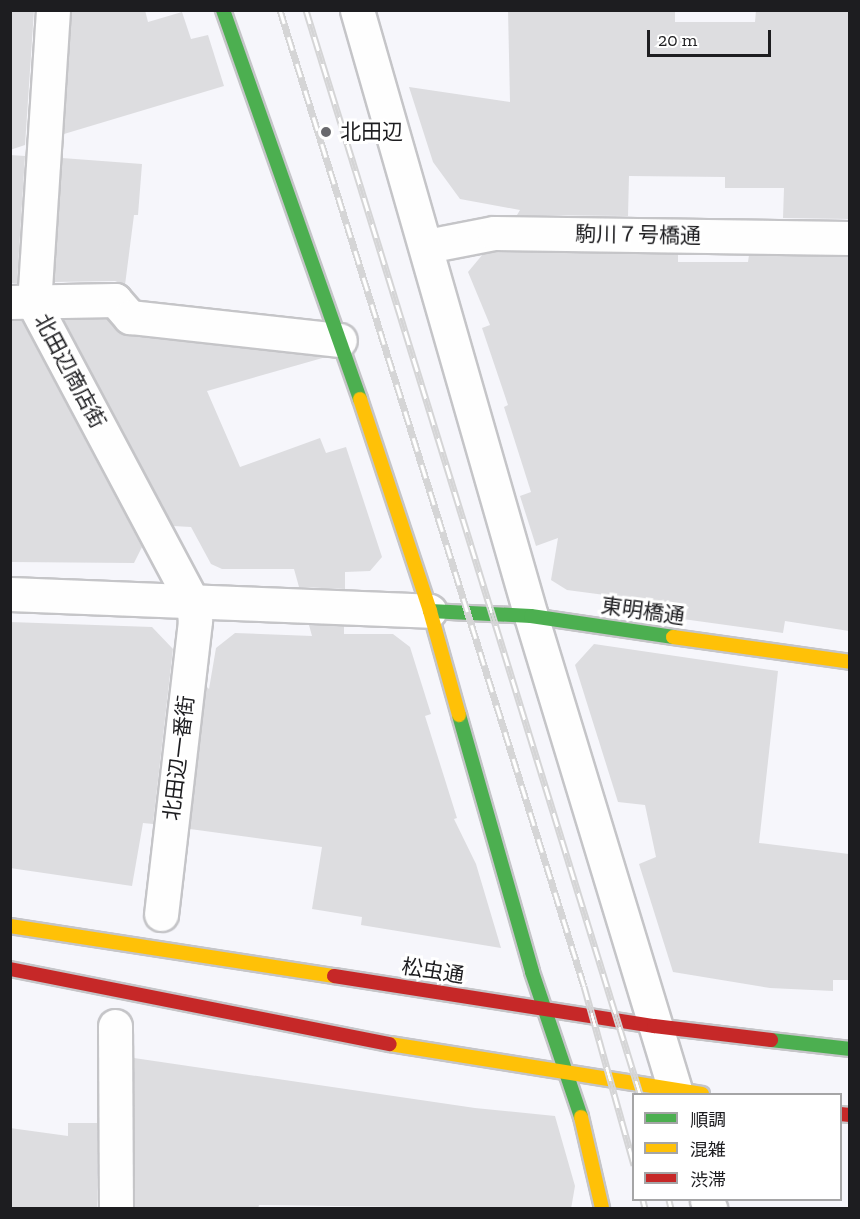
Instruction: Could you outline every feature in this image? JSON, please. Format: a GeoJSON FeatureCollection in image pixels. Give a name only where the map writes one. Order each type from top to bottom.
{"type":"FeatureCollection","features":[{"type":"Feature","properties":{"kind":"street","name":"北田辺商店街"},"geometry":{"type":"LineString","coordinates":[[52,10],[22,303],[193,603]]}},
{"type":"Feature","properties":{"kind":"street"},"geometry":{"type":"LineString","coordinates":[[223,10],[340,340],[430,611],[545,1010],[568,1071],[602,1209]]}},
{"type":"Feature","properties":{"kind":"street"},"geometry":{"type":"LineString","coordinates":[[357,10],[428,246],[531,616],[654,1026],[684,1093]]}},
{"type":"Feature","properties":{"kind":"street","name":"駒川７号橋通"},"geometry":{"type":"LineString","coordinates":[[428,246],[494,233],[849,238]]}},
{"type":"Feature","properties":{"kind":"street"},"geometry":{"type":"LineString","coordinates":[[22,303],[115,300],[130,316],[340,340]]}},
{"type":"Feature","properties":{"kind":"street"},"geometry":{"type":"LineString","coordinates":[[10,594],[430,611]]}},
{"type":"Feature","properties":{"kind":"street","name":"北田辺一番街"},"geometry":{"type":"LineString","coordinates":[[161,914],[195,621],[193,603]]}},
{"type":"Feature","properties":{"kind":"street","name":"東明橋通"},"geometry":{"type":"LineString","coordinates":[[430,611],[531,616],[849,662]]}},
{"type":"Feature","properties":{"kind":"street","name":"松虫通"},"geometry":{"type":"LineString","coordinates":[[10,926],[654,1026],[849,1049]]}},
{"type":"Feature","properties":{"kind":"street"},"geometry":{"type":"LineString","coordinates":[[10,969],[335,1035],[568,1071],[684,1093]]}},
{"type":"Feature","properties":{"kind":"street"},"geometry":{"type":"LineString","coordinates":[[115,1026],[116,1209]]}},
{"type":"Feature","properties":{"kind":"building"},"geometry":{"type":"Polygon","coordinates":[[[10,10],[34,10],[25,145],[10,150],[10,10]]]}},
{"type":"Feature","properties":{"kind":"building"},"geometry":{"type":"Polygon","coordinates":[[[72,10],[145,10],[148,22],[182,12],[191,39],[208,35],[224,86],[64,134],[72,10]]]}},
{"type":"Feature","properties":{"kind":"building"},"geometry":{"type":"Polygon","coordinates":[[[508,10],[675,10],[675,22],[755,22],[756,10],[849,10],[849,219],[783,218],[784,188],[725,188],[725,177],[629,176],[628,216],[517,215],[520,210],[460,199],[433,162],[409,87],[510,102],[508,10]]]}},
{"type":"Feature","properties":{"kind":"building"},"geometry":{"type":"Polygon","coordinates":[[[10,155],[25,156],[17,283],[10,283],[10,155]]]}},
{"type":"Feature","properties":{"kind":"building"},"geometry":{"type":"Polygon","coordinates":[[[62,158],[142,164],[138,215],[134,215],[125,285],[115,281],[54,282],[62,158]]]}},
{"type":"Feature","properties":{"kind":"building"},"geometry":{"type":"Polygon","coordinates":[[[496,252],[678,254],[678,262],[748,262],[749,255],[849,257],[849,631],[785,621],[783,633],[625,611],[635,599],[567,590],[551,580],[558,538],[536,546],[520,496],[531,492],[504,407],[508,405],[482,328],[490,325],[468,272],[483,254],[496,252]]]}},
{"type":"Feature","properties":{"kind":"building"},"geometry":{"type":"Polygon","coordinates":[[[107,319],[128,336],[326,357],[207,391],[240,467],[320,438],[326,453],[346,447],[382,557],[370,571],[345,572],[345,589],[299,587],[294,569],[222,569],[211,564],[191,527],[173,526],[64,320],[107,319]]]}},
{"type":"Feature","properties":{"kind":"building"},"geometry":{"type":"Polygon","coordinates":[[[10,321],[22,321],[142,547],[134,563],[10,562],[10,321]]]}},
{"type":"Feature","properties":{"kind":"building"},"geometry":{"type":"Polygon","coordinates":[[[10,622],[152,627],[173,649],[153,824],[143,823],[132,886],[10,868],[10,622]]]}},
{"type":"Feature","properties":{"kind":"building"},"geometry":{"type":"Polygon","coordinates":[[[309,625],[344,626],[344,634],[393,634],[410,647],[431,714],[425,716],[457,818],[454,819],[476,864],[501,948],[361,925],[362,917],[312,909],[322,847],[190,829],[206,686],[209,689],[216,648],[235,633],[312,636],[309,625]]]}},
{"type":"Feature","properties":{"kind":"building"},"geometry":{"type":"Polygon","coordinates":[[[594,644],[778,671],[759,843],[849,854],[849,980],[833,980],[833,991],[770,988],[673,972],[639,864],[656,857],[645,805],[618,802],[575,665],[594,644]]]}},
{"type":"Feature","properties":{"kind":"building"},"geometry":{"type":"Polygon","coordinates":[[[134,1058],[475,1108],[555,1116],[575,1186],[571,1209],[259,1205],[258,1209],[135,1209],[134,1058]]]}},
{"type":"Feature","properties":{"kind":"building"},"geometry":{"type":"Polygon","coordinates":[[[68,1123],[97,1123],[97,1209],[10,1209],[10,1128],[68,1136],[68,1123]]]}},
{"type":"Feature","properties":{"kind":"railway"},"geometry":{"type":"LineString","coordinates":[[280,10],[584,986],[632,1158]]}},
{"type":"Feature","properties":{"kind":"railway"},"geometry":{"type":"LineString","coordinates":[[306,10],[640,1093]]}},
{"type":"Feature","properties":{"kind":"railway"},"geometry":{"type":"LineString","coordinates":[[643,1201],[645,1208]]}},
{"type":"Feature","properties":{"kind":"railway"},"geometry":{"type":"LineString","coordinates":[[669,1201],[671,1208]]}},
{"type":"Feature","properties":{"kind":"traffic: fast"},"geometry":{"type":"LineString","coordinates":[[223,10],[360,399]]}},
{"type":"Feature","properties":{"kind":"traffic: fast"},"geometry":{"type":"LineString","coordinates":[[430,611],[531,616],[673,637]]}},
{"type":"Feature","properties":{"kind":"traffic: fast"},"geometry":{"type":"LineString","coordinates":[[459,715],[532,972],[581,1117]]}},
{"type":"Feature","properties":{"kind":"traffic: fast"},"geometry":{"type":"LineString","coordinates":[[771,1040],[850,1049]]}},
{"type":"Feature","properties":{"kind":"traffic: slow"},"geometry":{"type":"LineString","coordinates":[[360,399],[430,611],[459,715]]}},
{"type":"Feature","properties":{"kind":"traffic: slow"},"geometry":{"type":"LineString","coordinates":[[673,637],[850,662]]}},
{"type":"Feature","properties":{"kind":"traffic: slow"},"geometry":{"type":"LineString","coordinates":[[10,926],[334,976]]}},
{"type":"Feature","properties":{"kind":"traffic: slow"},"geometry":{"type":"LineString","coordinates":[[390,1044],[696,1093]]}},
{"type":"Feature","properties":{"kind":"traffic: slow"},"geometry":{"type":"LineString","coordinates":[[581,1117],[602,1208]]}},
{"type":"Feature","properties":{"kind":"traffic: jam"},"geometry":{"type":"LineString","coordinates":[[10,969],[390,1044]]}},
{"type":"Feature","properties":{"kind":"traffic: jam"},"geometry":{"type":"LineString","coordinates":[[334,976],[654,1026],[771,1040]]}},
{"type":"Feature","properties":{"kind":"traffic: jam"},"geometry":{"type":"LineString","coordinates":[[842,1114],[850,1115]]}},
{"type":"Feature","properties":{"kind":"place","name":"北田辺"},"geometry":{"type":"Point","coordinates":[326,132]}}]}
